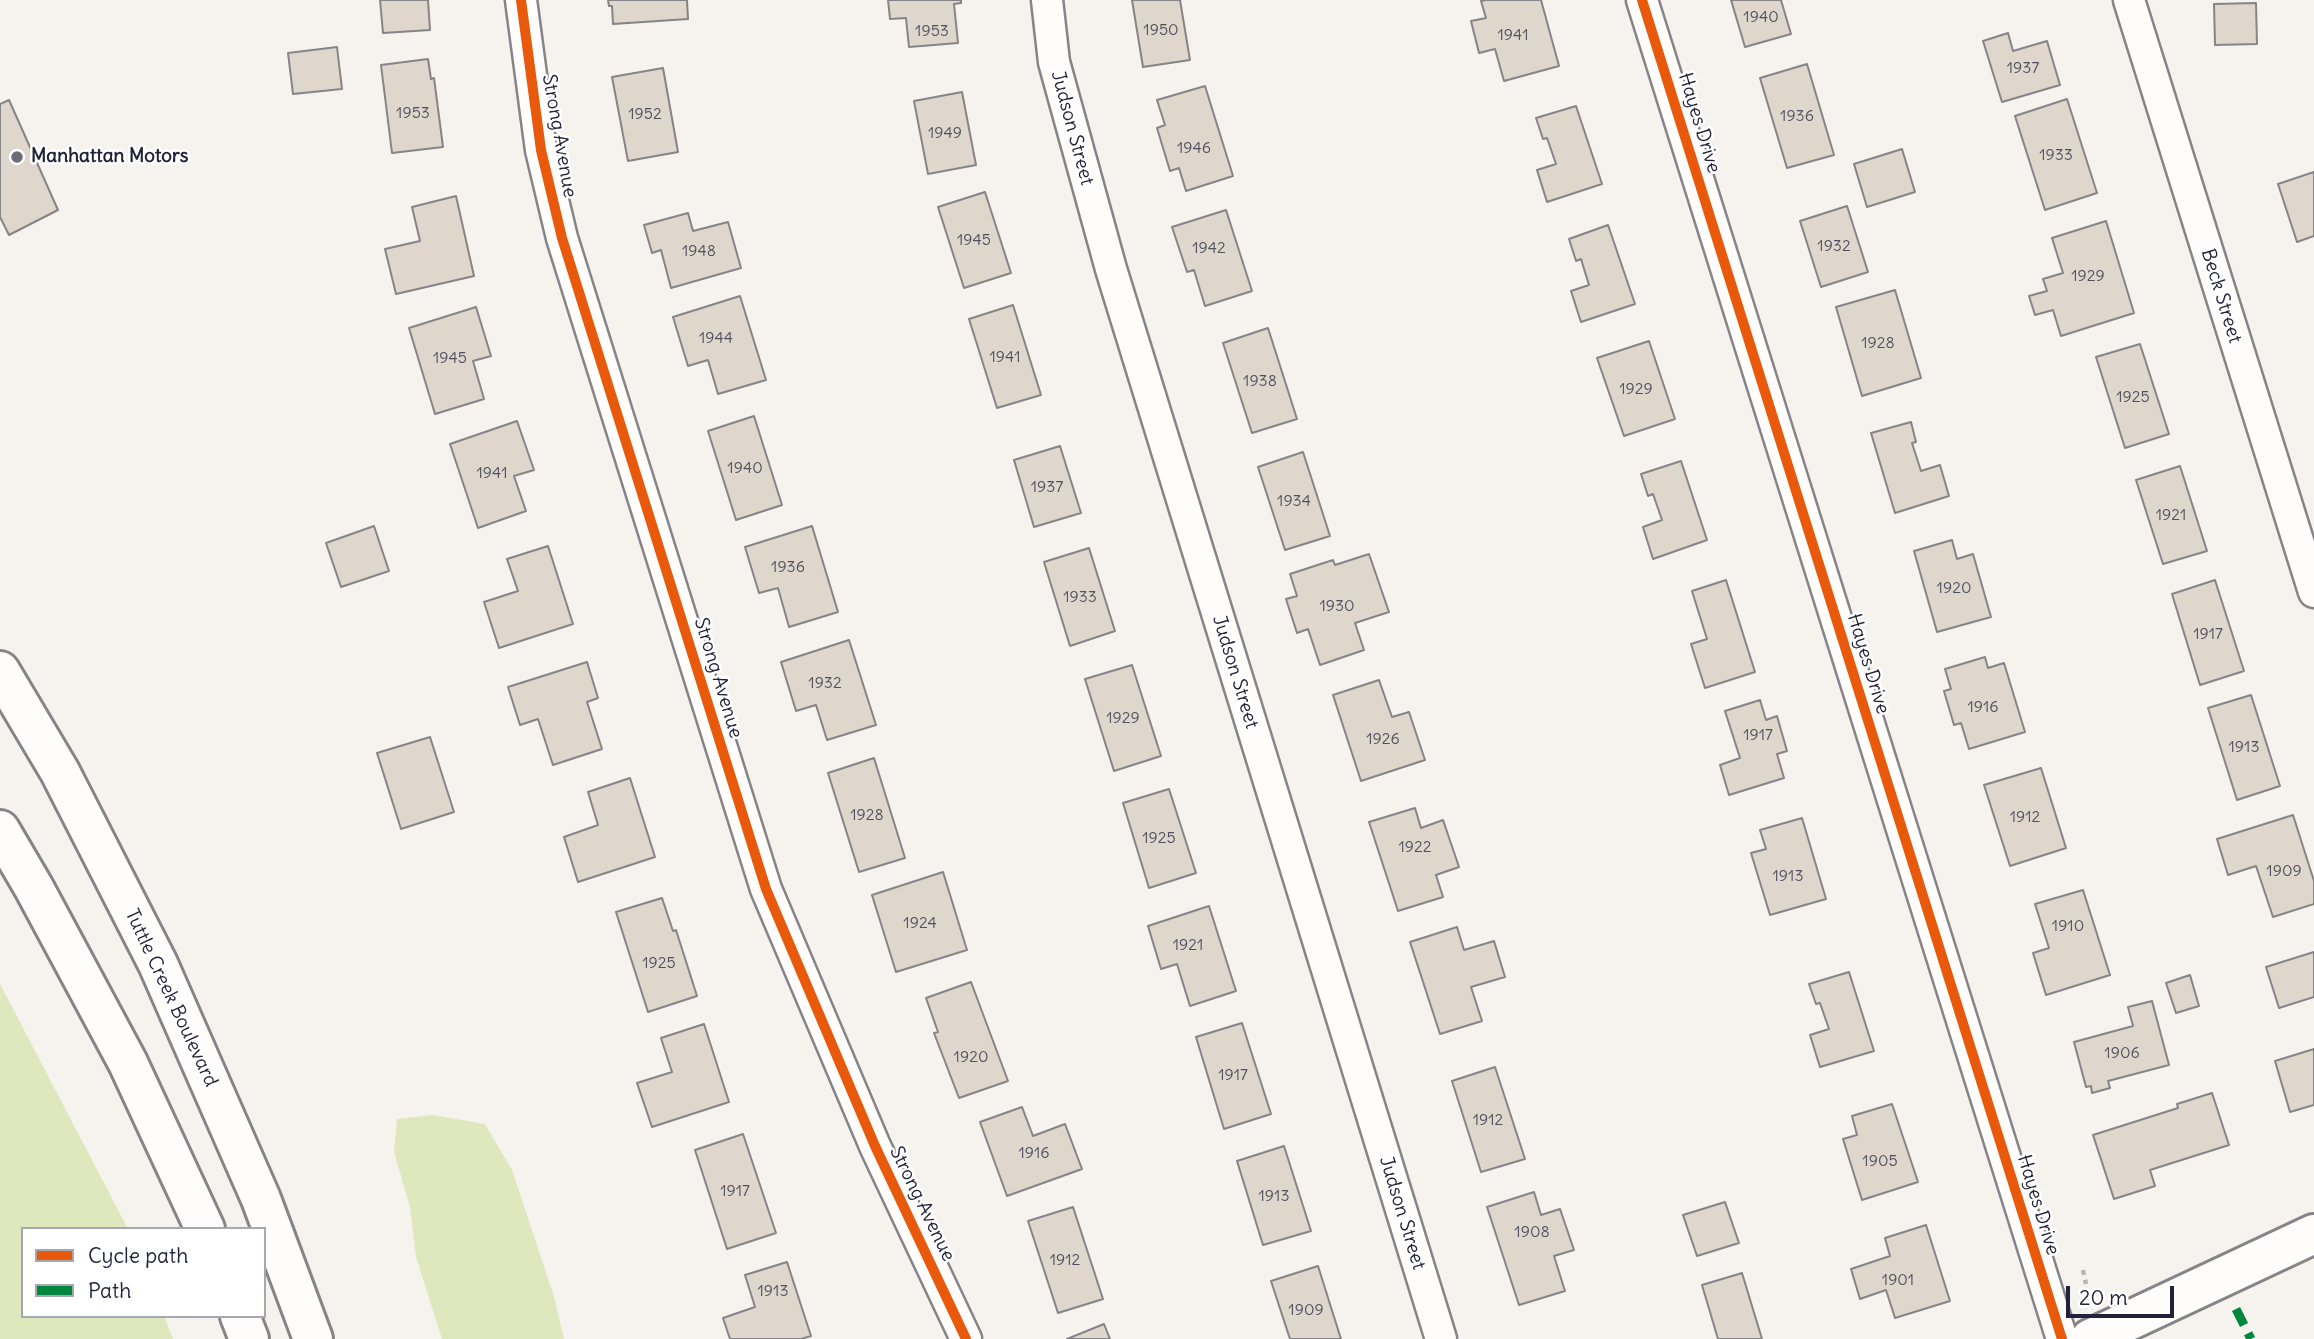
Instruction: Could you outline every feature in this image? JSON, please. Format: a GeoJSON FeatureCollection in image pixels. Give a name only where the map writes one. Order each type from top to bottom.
{"type":"FeatureCollection","features":[{"type":"Feature","properties":{"kind":"main road","name":"Tuttle Creek Boulevard"},"geometry":{"type":"LineString","coordinates":[[0,671],[60,772],[158,964],[261,1199],[313,1339]]}},
{"type":"Feature","properties":{"kind":"main road"},"geometry":{"type":"LineString","coordinates":[[0,830],[128,1063],[204,1227]]}},
{"type":"Feature","properties":{"kind":"main road"},"geometry":{"type":"LineString","coordinates":[[2090,1339],[2314,1234]]}},
{"type":"Feature","properties":{"kind":"main road"},"geometry":{"type":"LineString","coordinates":[[241,1318],[249,1339]]}},
{"type":"Feature","properties":{"kind":"street","name":"Strong Avenue"},"geometry":{"type":"LineString","coordinates":[[522,0],[541,150],[562,238],[766,889],[875,1146],[966,1339]]}},
{"type":"Feature","properties":{"kind":"street","name":"Judson Street"},"geometry":{"type":"LineString","coordinates":[[1046,0],[1054,62],[1111,269],[1441,1339]]}},
{"type":"Feature","properties":{"kind":"street","name":"Hayes Drive"},"geometry":{"type":"LineString","coordinates":[[1642,0],[2062,1339]]}},
{"type":"Feature","properties":{"kind":"street","name":"Beck Street"},"geometry":{"type":"LineString","coordinates":[[2129,0],[2314,592]]}},
{"type":"Feature","properties":{"kind":"path"},"geometry":{"type":"LineString","coordinates":[[2082,1270],[2086,1284]]}},
{"type":"Feature","properties":{"kind":"green space"},"geometry":{"type":"Polygon","coordinates":[[[0,984],[127,1227],[21,1227],[21,1318],[165,1318],[173,1339],[0,1339],[0,984]]]}},
{"type":"Feature","properties":{"kind":"green space"},"geometry":{"type":"Polygon","coordinates":[[[433,1115],[485,1124],[512,1170],[554,1297],[564,1339],[442,1339],[416,1257],[410,1207],[394,1152],[397,1119],[433,1115]]]}},
{"type":"Feature","properties":{"kind":"building"},"geometry":{"type":"Polygon","coordinates":[[[380,0],[428,0],[430,30],[383,33],[380,0]]]}},
{"type":"Feature","properties":{"kind":"building"},"geometry":{"type":"Polygon","coordinates":[[[608,0],[687,0],[688,19],[613,24],[612,6],[609,6],[608,0]]]}},
{"type":"Feature","properties":{"kind":"building"},"geometry":{"type":"Polygon","coordinates":[[[888,0],[961,0],[961,3],[954,4],[958,43],[909,47],[906,18],[890,19],[888,0]]]}},
{"type":"Feature","properties":{"kind":"building"},"geometry":{"type":"Polygon","coordinates":[[[1132,0],[1180,0],[1190,60],[1143,67],[1132,0]]]}},
{"type":"Feature","properties":{"kind":"building"},"geometry":{"type":"Polygon","coordinates":[[[1541,0],[1559,66],[1504,81],[1495,49],[1479,53],[1471,21],[1486,18],[1481,1],[1541,0]]]}},
{"type":"Feature","properties":{"kind":"building"},"geometry":{"type":"Polygon","coordinates":[[[1731,0],[1781,0],[1791,34],[1745,47],[1731,0]]]}},
{"type":"Feature","properties":{"kind":"building"},"geometry":{"type":"Polygon","coordinates":[[[2256,3],[2257,44],[2215,45],[2214,4],[2256,3]]]}},
{"type":"Feature","properties":{"kind":"building"},"geometry":{"type":"Polygon","coordinates":[[[2008,33],[2013,51],[2047,41],[2060,85],[2002,102],[1983,41],[2008,33]]]}},
{"type":"Feature","properties":{"kind":"building"},"geometry":{"type":"Polygon","coordinates":[[[337,47],[342,89],[293,94],[288,53],[337,47]]]}},
{"type":"Feature","properties":{"kind":"building"},"geometry":{"type":"Polygon","coordinates":[[[428,59],[431,79],[434,78],[443,147],[392,153],[381,65],[428,59]]]}},
{"type":"Feature","properties":{"kind":"building"},"geometry":{"type":"Polygon","coordinates":[[[1807,64],[1834,155],[1787,168],[1760,78],[1807,64]]]}},
{"type":"Feature","properties":{"kind":"building"},"geometry":{"type":"Polygon","coordinates":[[[663,68],[678,152],[628,161],[612,77],[663,68]]]}},
{"type":"Feature","properties":{"kind":"building"},"geometry":{"type":"Polygon","coordinates":[[[1205,86],[1233,176],[1186,191],[1179,168],[1170,171],[1157,128],[1165,125],[1157,100],[1205,86]]]}},
{"type":"Feature","properties":{"kind":"building"},"geometry":{"type":"Polygon","coordinates":[[[962,92],[976,165],[928,174],[914,101],[962,92]]]}},
{"type":"Feature","properties":{"kind":"building"},"geometry":{"type":"Polygon","coordinates":[[[2067,99],[2097,193],[2045,210],[2015,116],[2067,99]]]}},
{"type":"Feature","properties":{"kind":"building","name":"Manhattan Motors"},"geometry":{"type":"Polygon","coordinates":[[[9,100],[58,210],[9,235],[0,217],[0,104],[9,100]]]}},
{"type":"Feature","properties":{"kind":"building"},"geometry":{"type":"Polygon","coordinates":[[[1576,106],[1602,184],[1547,202],[1537,170],[1556,164],[1547,138],[1543,139],[1536,118],[1576,106]]]}},
{"type":"Feature","properties":{"kind":"building"},"geometry":{"type":"Polygon","coordinates":[[[1902,149],[1915,192],[1867,207],[1854,164],[1902,149]]]}},
{"type":"Feature","properties":{"kind":"building"},"geometry":{"type":"Polygon","coordinates":[[[2314,172],[2314,236],[2297,242],[2278,184],[2314,172]]]}},
{"type":"Feature","properties":{"kind":"building"},"geometry":{"type":"Polygon","coordinates":[[[985,192],[1011,273],[964,288],[938,207],[985,192]]]}},
{"type":"Feature","properties":{"kind":"building"},"geometry":{"type":"Polygon","coordinates":[[[456,196],[474,276],[396,294],[385,249],[420,241],[412,207],[456,196]]]}},
{"type":"Feature","properties":{"kind":"building"},"geometry":{"type":"Polygon","coordinates":[[[1847,206],[1868,272],[1821,287],[1800,221],[1847,206]]]}},
{"type":"Feature","properties":{"kind":"building"},"geometry":{"type":"Polygon","coordinates":[[[1226,210],[1252,291],[1205,306],[1194,270],[1187,272],[1172,227],[1226,210]]]}},
{"type":"Feature","properties":{"kind":"building"},"geometry":{"type":"Polygon","coordinates":[[[688,213],[693,231],[728,222],[741,268],[671,288],[661,250],[652,253],[644,225],[688,213]]]}},
{"type":"Feature","properties":{"kind":"building"},"geometry":{"type":"Polygon","coordinates":[[[2106,221],[2134,313],[2061,336],[2053,310],[2035,315],[2029,296],[2047,291],[2043,279],[2063,273],[2052,238],[2106,221]]]}},
{"type":"Feature","properties":{"kind":"building"},"geometry":{"type":"Polygon","coordinates":[[[1608,225],[1635,304],[1581,322],[1571,291],[1589,285],[1581,259],[1576,261],[1569,239],[1608,225]]]}},
{"type":"Feature","properties":{"kind":"building"},"geometry":{"type":"Polygon","coordinates":[[[1895,290],[1921,378],[1862,396],[1836,307],[1895,290]]]}},
{"type":"Feature","properties":{"kind":"building"},"geometry":{"type":"Polygon","coordinates":[[[740,296],[766,380],[718,394],[708,360],[688,366],[673,317],[740,296]]]}},
{"type":"Feature","properties":{"kind":"building"},"geometry":{"type":"Polygon","coordinates":[[[1013,305],[1041,395],[997,408],[969,319],[1013,305]]]}},
{"type":"Feature","properties":{"kind":"building"},"geometry":{"type":"Polygon","coordinates":[[[476,307],[491,356],[473,361],[484,399],[435,414],[409,328],[476,307]]]}},
{"type":"Feature","properties":{"kind":"building"},"geometry":{"type":"Polygon","coordinates":[[[1268,328],[1297,419],[1252,433],[1223,343],[1268,328]]]}},
{"type":"Feature","properties":{"kind":"building"},"geometry":{"type":"Polygon","coordinates":[[[1649,341],[1675,419],[1624,436],[1597,358],[1649,341]]]}},
{"type":"Feature","properties":{"kind":"building"},"geometry":{"type":"Polygon","coordinates":[[[2140,344],[2169,434],[2125,448],[2096,357],[2140,344]]]}},
{"type":"Feature","properties":{"kind":"building"},"geometry":{"type":"Polygon","coordinates":[[[754,416],[782,505],[736,520],[708,431],[754,416]]]}},
{"type":"Feature","properties":{"kind":"building"},"geometry":{"type":"Polygon","coordinates":[[[517,421],[534,470],[514,476],[526,511],[478,528],[450,444],[517,421]]]}},
{"type":"Feature","properties":{"kind":"building"},"geometry":{"type":"Polygon","coordinates":[[[1911,422],[1916,442],[1912,443],[1921,471],[1940,465],[1949,496],[1895,513],[1871,433],[1911,422]]]}},
{"type":"Feature","properties":{"kind":"building"},"geometry":{"type":"Polygon","coordinates":[[[1060,446],[1081,513],[1034,527],[1014,460],[1060,446]]]}},
{"type":"Feature","properties":{"kind":"building"},"geometry":{"type":"Polygon","coordinates":[[[1303,452],[1330,536],[1285,550],[1258,467],[1303,452]]]}},
{"type":"Feature","properties":{"kind":"building"},"geometry":{"type":"Polygon","coordinates":[[[1681,461],[1707,540],[1653,559],[1643,527],[1662,520],[1653,494],[1648,496],[1641,474],[1681,461]]]}},
{"type":"Feature","properties":{"kind":"building"},"geometry":{"type":"Polygon","coordinates":[[[2180,466],[2207,551],[2163,564],[2136,480],[2180,466]]]}},
{"type":"Feature","properties":{"kind":"building"},"geometry":{"type":"Polygon","coordinates":[[[374,526],[389,571],[341,587],[326,543],[374,526]]]}},
{"type":"Feature","properties":{"kind":"building"},"geometry":{"type":"Polygon","coordinates":[[[812,526],[838,612],[789,627],[778,588],[759,593],[745,547],[812,526]]]}},
{"type":"Feature","properties":{"kind":"building"},"geometry":{"type":"Polygon","coordinates":[[[1952,540],[1957,559],[1973,554],[1991,617],[1937,632],[1914,551],[1952,540]]]}},
{"type":"Feature","properties":{"kind":"building"},"geometry":{"type":"Polygon","coordinates":[[[548,546],[573,624],[499,648],[484,602],[518,591],[507,559],[548,546]]]}},
{"type":"Feature","properties":{"kind":"building"},"geometry":{"type":"Polygon","coordinates":[[[1089,548],[1115,631],[1070,646],[1044,562],[1089,548]]]}},
{"type":"Feature","properties":{"kind":"building"},"geometry":{"type":"Polygon","coordinates":[[[1369,554],[1389,612],[1355,623],[1364,650],[1320,665],[1308,629],[1297,633],[1286,599],[1297,596],[1290,574],[1333,560],[1335,565],[1369,554]]]}},
{"type":"Feature","properties":{"kind":"building"},"geometry":{"type":"Polygon","coordinates":[[[1726,580],[1755,672],[1705,688],[1691,644],[1707,639],[1692,591],[1726,580]]]}},
{"type":"Feature","properties":{"kind":"building"},"geometry":{"type":"Polygon","coordinates":[[[2215,580],[2244,671],[2200,685],[2172,594],[2215,580]]]}},
{"type":"Feature","properties":{"kind":"building"},"geometry":{"type":"Polygon","coordinates":[[[849,640],[876,725],[827,740],[816,705],[796,711],[781,662],[849,640]]]}},
{"type":"Feature","properties":{"kind":"building"},"geometry":{"type":"Polygon","coordinates":[[[1985,657],[1988,668],[2004,663],[2025,732],[1969,749],[1961,723],[1954,725],[1944,691],[1951,689],[1945,669],[1985,657]]]}},
{"type":"Feature","properties":{"kind":"building"},"geometry":{"type":"Polygon","coordinates":[[[587,662],[598,698],[587,702],[602,749],[553,765],[538,719],[520,725],[508,687],[587,662]]]}},
{"type":"Feature","properties":{"kind":"building"},"geometry":{"type":"Polygon","coordinates":[[[1132,665],[1161,756],[1114,771],[1085,679],[1132,665]]]}},
{"type":"Feature","properties":{"kind":"building"},"geometry":{"type":"Polygon","coordinates":[[[1379,680],[1392,717],[1409,712],[1425,760],[1361,781],[1333,695],[1379,680]]]}},
{"type":"Feature","properties":{"kind":"building"},"geometry":{"type":"Polygon","coordinates":[[[2251,695],[2280,786],[2237,800],[2208,708],[2251,695]]]}},
{"type":"Feature","properties":{"kind":"building"},"geometry":{"type":"Polygon","coordinates":[[[1760,700],[1766,720],[1777,716],[1787,751],[1777,754],[1784,778],[1729,795],[1720,765],[1740,758],[1725,711],[1760,700]]]}},
{"type":"Feature","properties":{"kind":"building"},"geometry":{"type":"Polygon","coordinates":[[[430,737],[454,812],[401,829],[377,753],[430,737]]]}},
{"type":"Feature","properties":{"kind":"building"},"geometry":{"type":"Polygon","coordinates":[[[874,758],[905,858],[859,872],[828,773],[874,758]]]}},
{"type":"Feature","properties":{"kind":"building"},"geometry":{"type":"Polygon","coordinates":[[[2041,768],[2066,848],[2010,866],[1984,785],[2041,768]]]}},
{"type":"Feature","properties":{"kind":"building"},"geometry":{"type":"Polygon","coordinates":[[[630,778],[655,857],[578,882],[564,837],[598,825],[588,792],[630,778]]]}},
{"type":"Feature","properties":{"kind":"building"},"geometry":{"type":"Polygon","coordinates":[[[1169,789],[1196,873],[1149,888],[1123,803],[1169,789]]]}},
{"type":"Feature","properties":{"kind":"building"},"geometry":{"type":"Polygon","coordinates":[[[1415,808],[1421,828],[1443,820],[1459,867],[1436,875],[1443,897],[1398,911],[1369,822],[1415,808]]]}},
{"type":"Feature","properties":{"kind":"building"},"geometry":{"type":"Polygon","coordinates":[[[2293,815],[2314,881],[2314,904],[2273,917],[2256,866],[2228,875],[2217,839],[2293,815]]]}},
{"type":"Feature","properties":{"kind":"building"},"geometry":{"type":"Polygon","coordinates":[[[1802,818],[1826,899],[1770,915],[1751,853],[1766,849],[1760,830],[1802,818]]]}},
{"type":"Feature","properties":{"kind":"building"},"geometry":{"type":"Polygon","coordinates":[[[943,872],[967,950],[896,972],[872,895],[943,872]]]}},
{"type":"Feature","properties":{"kind":"building"},"geometry":{"type":"Polygon","coordinates":[[[2083,890],[2110,975],[2046,995],[2033,953],[2049,948],[2035,904],[2083,890]]]}},
{"type":"Feature","properties":{"kind":"building"},"geometry":{"type":"Polygon","coordinates":[[[662,898],[673,931],[676,930],[697,996],[648,1012],[616,912],[662,898]]]}},
{"type":"Feature","properties":{"kind":"building"},"geometry":{"type":"Polygon","coordinates":[[[1209,906],[1236,991],[1190,1006],[1177,964],[1161,969],[1148,926],[1209,906]]]}},
{"type":"Feature","properties":{"kind":"building"},"geometry":{"type":"Polygon","coordinates":[[[1457,927],[1464,950],[1494,941],[1505,977],[1471,987],[1482,1021],[1440,1034],[1410,942],[1457,927]]]}},
{"type":"Feature","properties":{"kind":"building"},"geometry":{"type":"Polygon","coordinates":[[[2314,952],[2314,997],[2279,1008],[2266,967],[2314,952]]]}},
{"type":"Feature","properties":{"kind":"building"},"geometry":{"type":"Polygon","coordinates":[[[1849,972],[1874,1051],[1820,1067],[1810,1035],[1829,1029],[1820,1003],[1816,1004],[1809,984],[1849,972]]]}},
{"type":"Feature","properties":{"kind":"building"},"geometry":{"type":"Polygon","coordinates":[[[2190,975],[2199,1006],[2176,1013],[2166,983],[2190,975]]]}},
{"type":"Feature","properties":{"kind":"building"},"geometry":{"type":"Polygon","coordinates":[[[971,982],[1008,1081],[959,1098],[934,1033],[938,1032],[926,998],[971,982]]]}},
{"type":"Feature","properties":{"kind":"building"},"geometry":{"type":"Polygon","coordinates":[[[2152,1001],[2169,1065],[2108,1081],[2110,1088],[2092,1093],[2091,1086],[2086,1087],[2074,1042],[2133,1026],[2128,1007],[2152,1001]]]}},
{"type":"Feature","properties":{"kind":"building"},"geometry":{"type":"Polygon","coordinates":[[[1242,1023],[1271,1114],[1224,1129],[1196,1037],[1242,1023]]]}},
{"type":"Feature","properties":{"kind":"building"},"geometry":{"type":"Polygon","coordinates":[[[704,1024],[729,1102],[652,1127],[637,1083],[672,1072],[661,1038],[704,1024]]]}},
{"type":"Feature","properties":{"kind":"building"},"geometry":{"type":"Polygon","coordinates":[[[2314,1049],[2314,1105],[2290,1112],[2275,1061],[2314,1049]]]}},
{"type":"Feature","properties":{"kind":"building"},"geometry":{"type":"Polygon","coordinates":[[[1495,1067],[1525,1159],[1481,1172],[1452,1081],[1495,1067]]]}},
{"type":"Feature","properties":{"kind":"building"},"geometry":{"type":"Polygon","coordinates":[[[2212,1093],[2229,1145],[2150,1170],[2155,1186],[2114,1199],[2093,1135],[2178,1108],[2177,1104],[2212,1093]]]}},
{"type":"Feature","properties":{"kind":"building"},"geometry":{"type":"Polygon","coordinates":[[[1892,1104],[1918,1182],[1862,1200],[1843,1139],[1857,1135],[1852,1116],[1892,1104]]]}},
{"type":"Feature","properties":{"kind":"building"},"geometry":{"type":"Polygon","coordinates":[[[1022,1107],[1033,1136],[1065,1124],[1082,1169],[1007,1196],[980,1122],[1022,1107]]]}},
{"type":"Feature","properties":{"kind":"building"},"geometry":{"type":"Polygon","coordinates":[[[743,1134],[776,1233],[727,1249],[695,1150],[743,1134]]]}},
{"type":"Feature","properties":{"kind":"building"},"geometry":{"type":"Polygon","coordinates":[[[1284,1146],[1311,1231],[1263,1245],[1237,1161],[1284,1146]]]}},
{"type":"Feature","properties":{"kind":"building"},"geometry":{"type":"Polygon","coordinates":[[[1534,1192],[1541,1215],[1560,1209],[1574,1250],[1554,1256],[1565,1291],[1519,1305],[1487,1207],[1534,1192]]]}},
{"type":"Feature","properties":{"kind":"building"},"geometry":{"type":"Polygon","coordinates":[[[1725,1202],[1739,1243],[1697,1256],[1683,1215],[1725,1202]]]}},
{"type":"Feature","properties":{"kind":"building"},"geometry":{"type":"Polygon","coordinates":[[[1073,1207],[1103,1299],[1058,1313],[1028,1221],[1073,1207]]]}},
{"type":"Feature","properties":{"kind":"building"},"geometry":{"type":"Polygon","coordinates":[[[1926,1225],[1950,1301],[1895,1318],[1886,1290],[1860,1299],[1851,1269],[1890,1256],[1885,1238],[1926,1225]]]}},
{"type":"Feature","properties":{"kind":"building"},"geometry":{"type":"Polygon","coordinates":[[[787,1262],[811,1336],[801,1339],[730,1339],[723,1318],[755,1307],[745,1275],[787,1262]]]}},
{"type":"Feature","properties":{"kind":"building"},"geometry":{"type":"Polygon","coordinates":[[[1318,1266],[1341,1339],[1290,1339],[1271,1281],[1318,1266]]]}},
{"type":"Feature","properties":{"kind":"building"},"geometry":{"type":"Polygon","coordinates":[[[1742,1273],[1762,1339],[1718,1339],[1702,1285],[1742,1273]]]}},
{"type":"Feature","properties":{"kind":"building"},"geometry":{"type":"Polygon","coordinates":[[[1104,1324],[1110,1339],[1067,1339],[1104,1324]]]}},
{"type":"Feature","properties":{"kind":"marked path"},"geometry":{"type":"LineString","coordinates":[[2236,1309],[2251,1339]]}},
{"type":"Feature","properties":{"kind":"cycle path"},"geometry":{"type":"LineString","coordinates":[[521,0],[541,150],[562,238],[766,889],[875,1146],[966,1339]]}},
{"type":"Feature","properties":{"kind":"cycle path"},"geometry":{"type":"LineString","coordinates":[[1642,0],[2062,1339]]}},
{"type":"Feature","properties":{"kind":"place","name":"Manhattan Motors"},"geometry":{"type":"Point","coordinates":[17,157]}}]}
